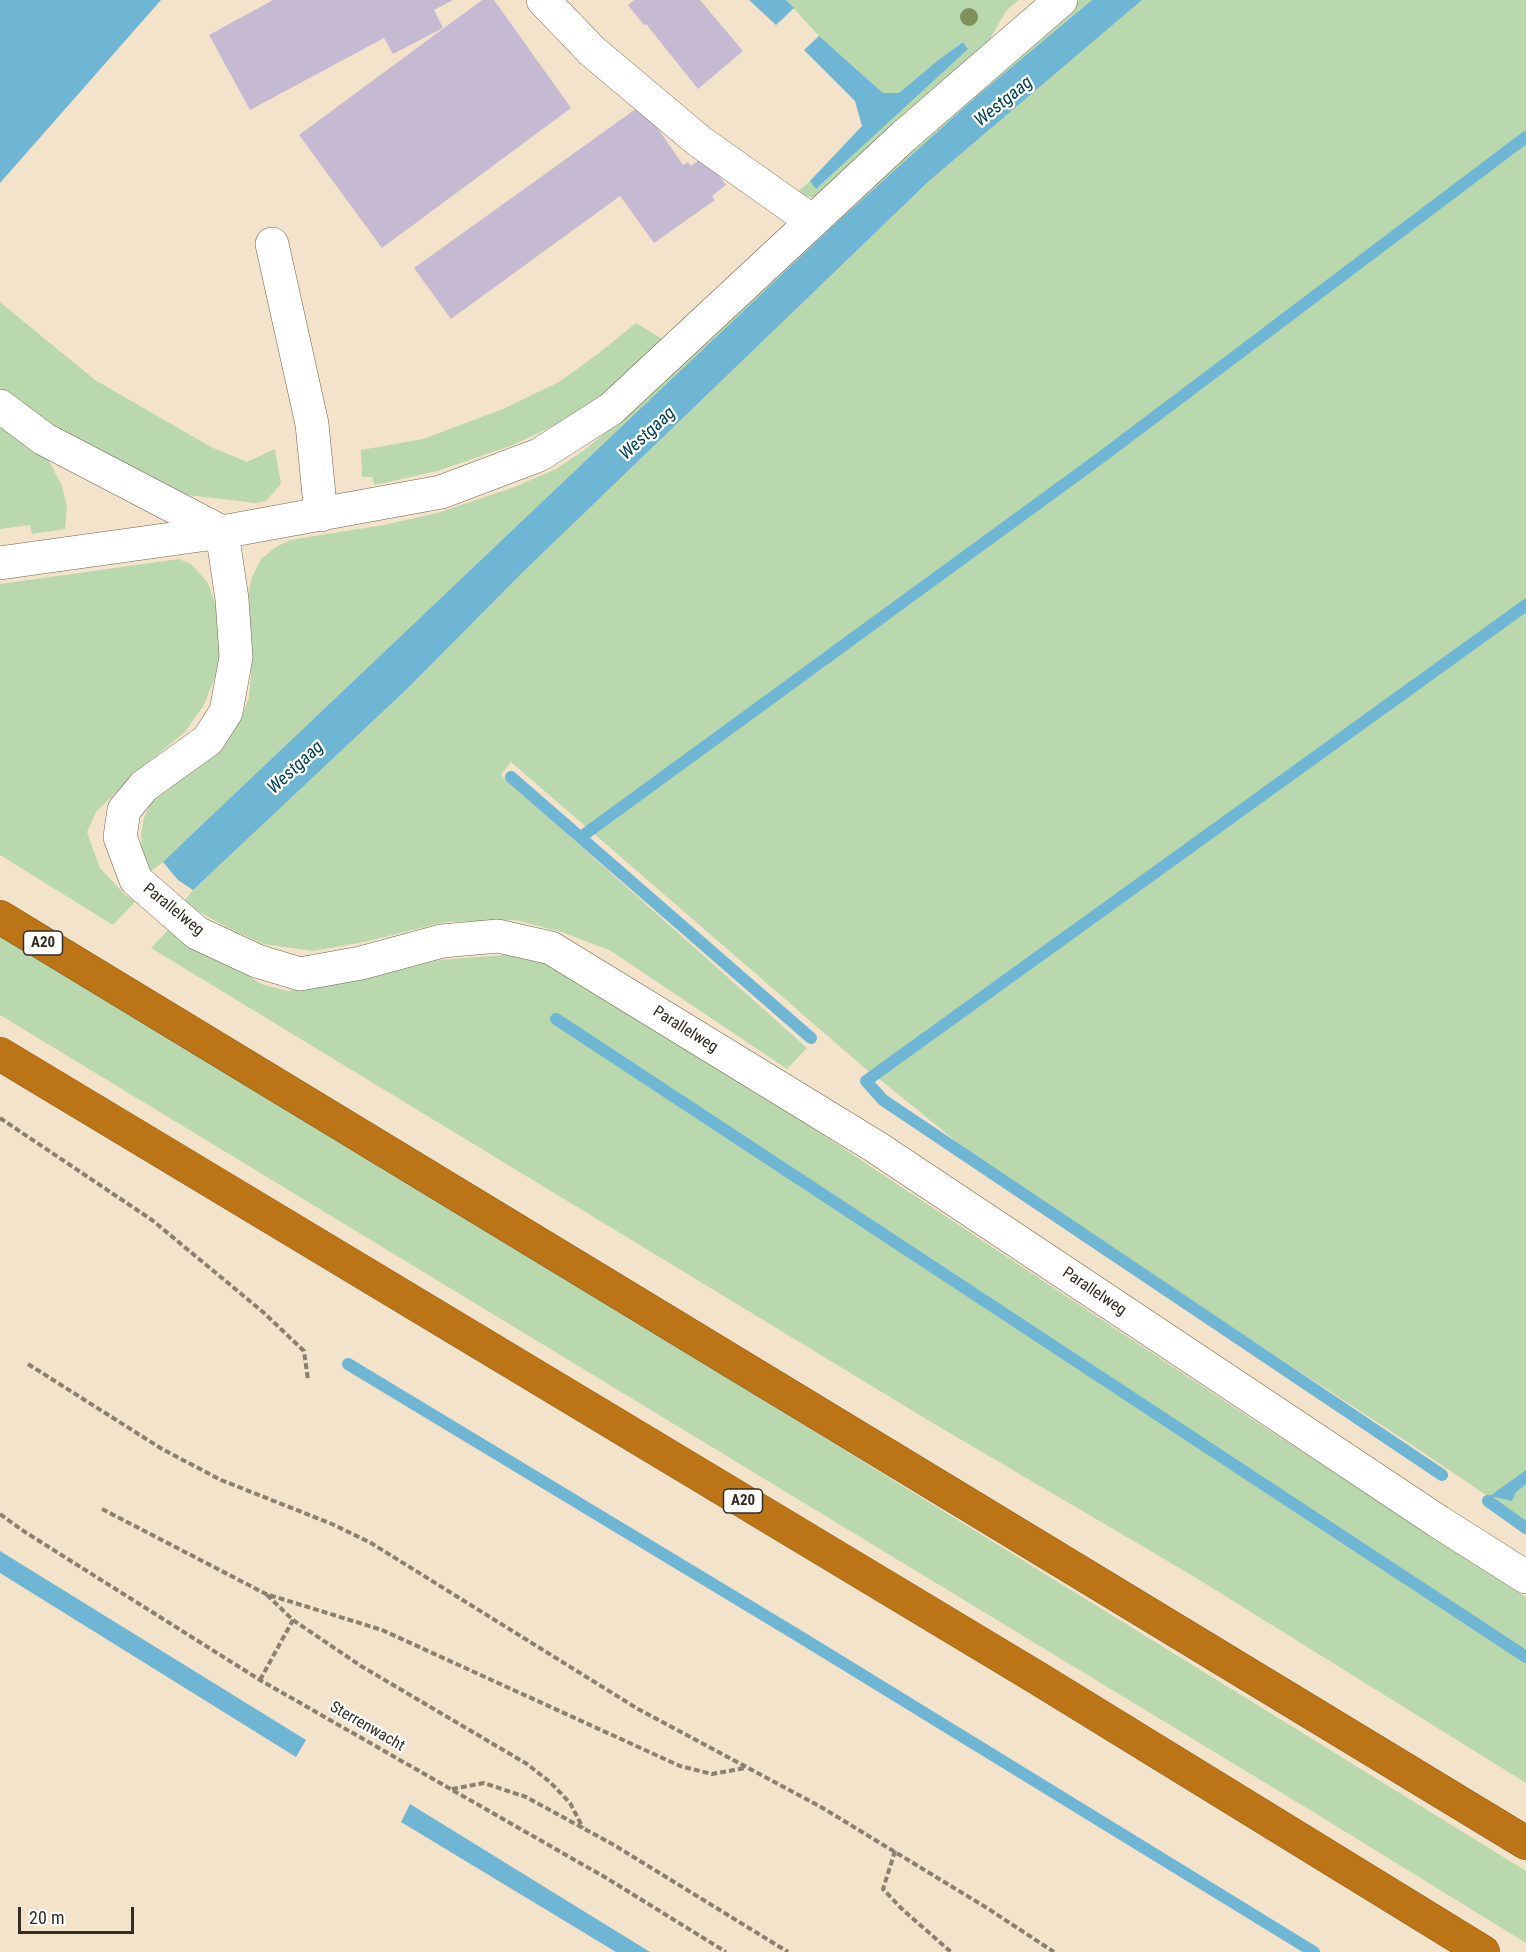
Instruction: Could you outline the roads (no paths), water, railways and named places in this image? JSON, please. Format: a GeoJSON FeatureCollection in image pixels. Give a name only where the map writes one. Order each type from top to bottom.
{"type":"FeatureCollection","features":[{"type":"Feature","properties":{"kind":"highway","name":"A20"},"geometry":{"type":"LineString","coordinates":[[0,917],[1526,1843]]}},
{"type":"Feature","properties":{"kind":"highway","name":"A20"},"geometry":{"type":"LineString","coordinates":[[0,1054],[1040,1679],[1483,1952]]}},
{"type":"Feature","properties":{"kind":"street"},"geometry":{"type":"LineString","coordinates":[[543,0],[592,51],[699,141],[812,221]]}},
{"type":"Feature","properties":{"kind":"street"},"geometry":{"type":"LineString","coordinates":[[0,563],[222,532],[441,492],[539,455],[611,409],[904,136],[1061,0]]}},
{"type":"Feature","properties":{"kind":"street"},"geometry":{"type":"LineString","coordinates":[[272,244],[312,424],[321,515]]}},
{"type":"Feature","properties":{"kind":"street"},"geometry":{"type":"LineString","coordinates":[[0,406],[44,439],[222,532]]}},
{"type":"Feature","properties":{"kind":"street","name":"Parallelweg"},"geometry":{"type":"LineString","coordinates":[[222,532],[232,599],[236,657],[226,712],[208,740],[144,786],[124,810],[120,837],[136,880],[197,933],[257,961],[300,974],[361,963],[442,941],[498,936],[551,948],[876,1147],[1429,1515],[1526,1577]]}},
{"type":"Feature","properties":{"kind":"water"},"geometry":{"type":"Polygon","coordinates":[[[0,0],[161,0],[0,183],[0,0]]]}},
{"type":"Feature","properties":{"kind":"water"},"geometry":{"type":"Polygon","coordinates":[[[749,0],[786,0],[794,8],[776,25],[749,0]]]}},
{"type":"Feature","properties":{"kind":"water","name":"Westgaag"},"geometry":{"type":"Polygon","coordinates":[[[1092,0],[1142,0],[929,181],[522,573],[407,689],[193,890],[178,880],[163,862],[835,224],[977,96],[1092,0]]]}},
{"type":"Feature","properties":{"kind":"water"},"geometry":{"type":"Polygon","coordinates":[[[819,36],[883,93],[899,93],[963,42],[968,49],[816,189],[810,181],[862,126],[855,101],[804,50],[819,36]]]}},
{"type":"Feature","properties":{"kind":"water"},"geometry":{"type":"Polygon","coordinates":[[[1526,1470],[1526,1484],[1516,1492],[1512,1501],[1490,1496],[1526,1470]]]}},
{"type":"Feature","properties":{"kind":"water"},"geometry":{"type":"Polygon","coordinates":[[[0,1551],[306,1740],[296,1757],[0,1573],[0,1551]]]}},
{"type":"Feature","properties":{"kind":"water"},"geometry":{"type":"Polygon","coordinates":[[[410,1804],[650,1952],[616,1952],[401,1822],[410,1804]]]}},
{"type":"Feature","properties":{"kind":"waterway"},"geometry":{"type":"LineString","coordinates":[[581,837],[1103,456],[1526,137]]}},
{"type":"Feature","properties":{"kind":"waterway"},"geometry":{"type":"LineString","coordinates":[[1442,1475],[883,1100],[866,1081],[1526,605]]}},
{"type":"Feature","properties":{"kind":"waterway"},"geometry":{"type":"LineString","coordinates":[[511,777],[811,1038]]}},
{"type":"Feature","properties":{"kind":"waterway"},"geometry":{"type":"LineString","coordinates":[[556,1019],[1526,1657]]}},
{"type":"Feature","properties":{"kind":"waterway"},"geometry":{"type":"LineString","coordinates":[[348,1364],[802,1638],[1314,1952]]}},
{"type":"Feature","properties":{"kind":"waterway"},"geometry":{"type":"LineString","coordinates":[[1488,1501],[1526,1528]]}}]}
